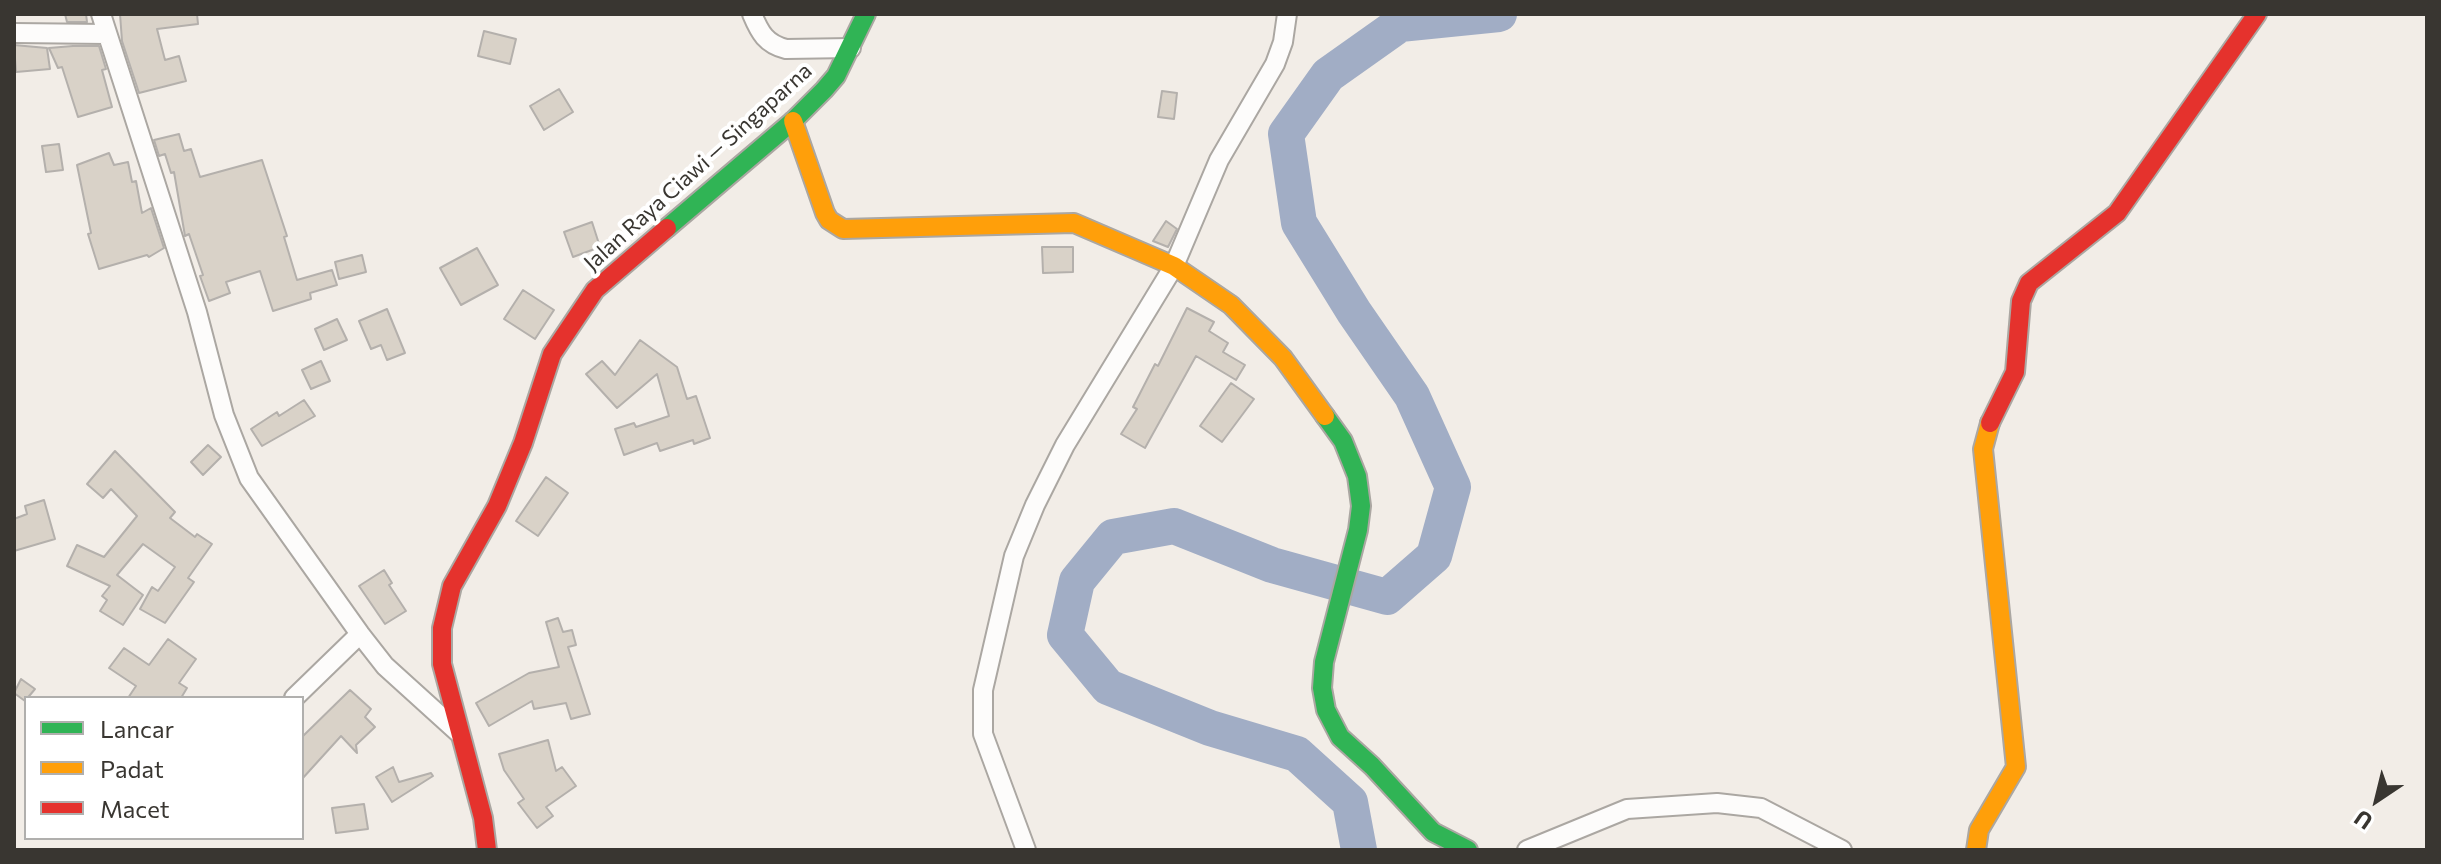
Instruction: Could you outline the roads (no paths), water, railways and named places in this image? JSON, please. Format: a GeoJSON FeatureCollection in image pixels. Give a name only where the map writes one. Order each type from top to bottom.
{"type":"FeatureCollection","features":[{"type":"Feature","properties":{"kind":"street"},"geometry":{"type":"LineString","coordinates":[[101,14],[197,312],[224,415],[249,478],[385,666],[459,733]]}},
{"type":"Feature","properties":{"kind":"street"},"geometry":{"type":"LineString","coordinates":[[752,14],[767,42],[777,46],[786,49],[851,48]]}},
{"type":"Feature","properties":{"kind":"street","name":"Jalan Raya Ciawi — Singaparna"},"geometry":{"type":"LineString","coordinates":[[487,850],[483,818],[442,664],[440,644],[444,610],[460,570],[497,506],[523,443],[552,354],[595,290],[793,121],[836,76],[866,14]]}},
{"type":"Feature","properties":{"kind":"street"},"geometry":{"type":"LineString","coordinates":[[1976,850],[1977,834],[2016,767],[1983,449],[1988,428],[2015,372],[2023,292],[2036,276],[2117,213],[2257,14]]}},
{"type":"Feature","properties":{"kind":"street"},"geometry":{"type":"LineString","coordinates":[[1026,850],[983,734],[983,690],[1014,556],[1065,445],[1120,350],[1174,266],[1219,160],[1275,64],[1287,17]]}},
{"type":"Feature","properties":{"kind":"street"},"geometry":{"type":"LineString","coordinates":[[14,33],[107,34]]}},
{"type":"Feature","properties":{"kind":"street"},"geometry":{"type":"LineString","coordinates":[[793,121],[825,213],[829,220],[843,229],[1074,223],[1174,266],[1231,305],[1283,358],[1343,441],[1357,476],[1361,506],[1350,563],[1324,662],[1322,688],[1326,710],[1340,737],[1372,766],[1433,832],[1468,850]]}},
{"type":"Feature","properties":{"kind":"street"},"geometry":{"type":"LineString","coordinates":[[296,696],[360,634]]}},
{"type":"Feature","properties":{"kind":"street"},"geometry":{"type":"LineString","coordinates":[[1527,850],[1627,809],[1717,803],[1761,808],[1842,850]]}},
{"type":"Feature","properties":{"kind":"waterway"},"geometry":{"type":"LineString","coordinates":[[1359,850],[1350,802],[1297,754],[1210,728],[1108,687],[1065,635],[1077,581],[1113,537],[1174,526],[1272,565],[1387,597],[1434,556],[1453,487],[1412,396],[1354,312],[1299,223],[1286,134],[1328,75],[1400,24],[1499,14]]}}]}
